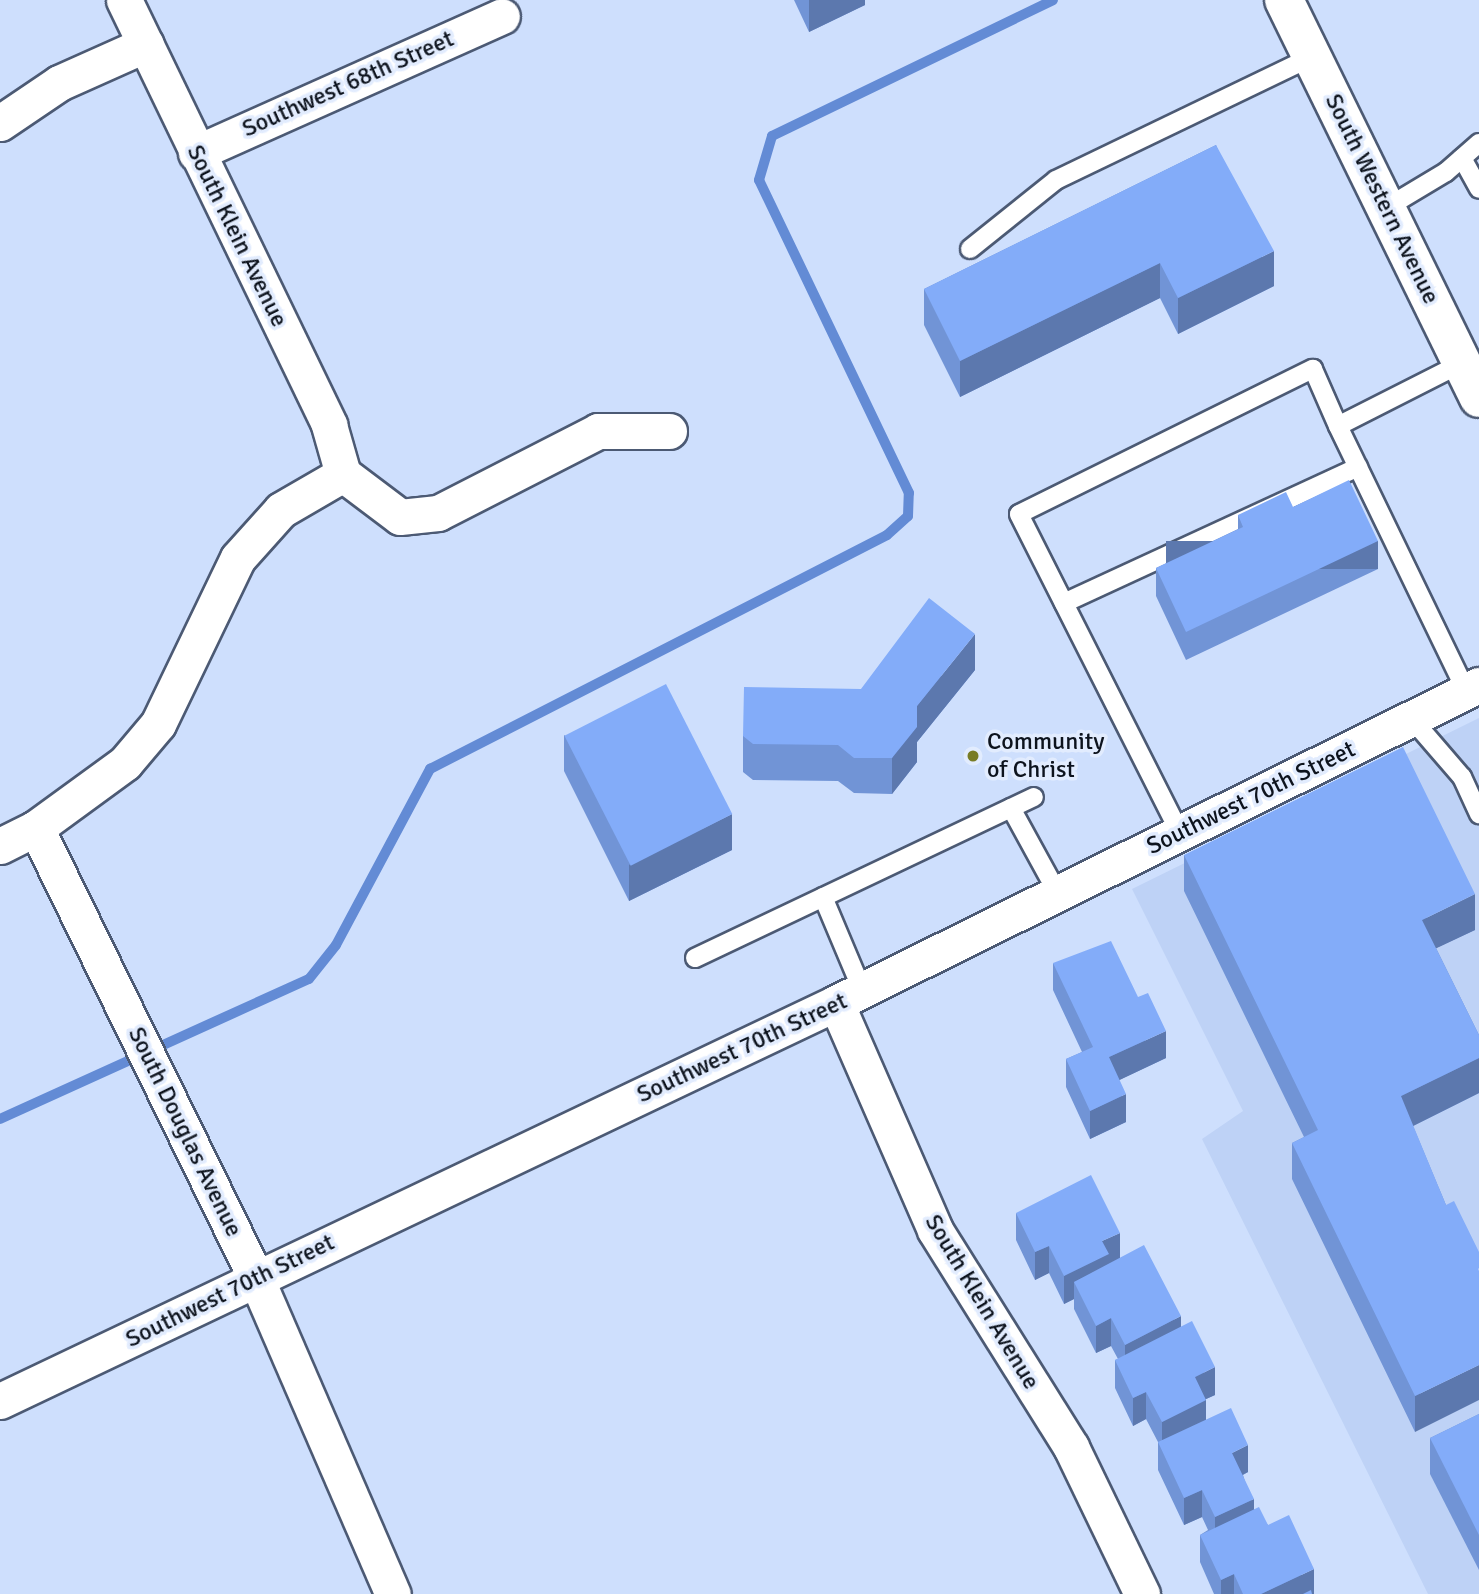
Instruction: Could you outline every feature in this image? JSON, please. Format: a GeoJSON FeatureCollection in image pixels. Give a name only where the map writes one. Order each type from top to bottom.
{"type":"FeatureCollection","features":[{"type":"Feature","properties":{"kind":"main road","name":"South Western Avenue"},"geometry":{"type":"LineString","coordinates":[[1284,0],[1479,398]]}},
{"type":"Feature","properties":{"kind":"street","name":"South Klein Avenue"},"geometry":{"type":"LineString","coordinates":[[124,0],[329,425],[343,474]]}},
{"type":"Feature","properties":{"kind":"street","name":"Southwest 68th Street"},"geometry":{"type":"LineString","coordinates":[[196,153],[502,16]]}},
{"type":"Feature","properties":{"kind":"street"},"geometry":{"type":"LineString","coordinates":[[0,123],[59,83],[146,44]]}},
{"type":"Feature","properties":{"kind":"street"},"geometry":{"type":"LineString","coordinates":[[0,846],[36,828],[125,763],[158,724],[238,558],[281,510],[343,474],[400,517],[438,513],[598,431],[669,431]]}},
{"type":"Feature","properties":{"kind":"street","name":"Southwest 70th Street"},"geometry":{"type":"LineString","coordinates":[[0,1401],[849,997],[1473,688]]}},
{"type":"Feature","properties":{"kind":"street","name":"South Douglas Avenue"},"geometry":{"type":"LineString","coordinates":[[36,828],[256,1278],[393,1594]]}},
{"type":"Feature","properties":{"kind":"street","name":"South Klein Avenue"},"geometry":{"type":"LineString","coordinates":[[849,997],[935,1230],[1071,1447],[1142,1594]]}},
{"type":"Feature","properties":{"kind":"lane"},"geometry":{"type":"LineString","coordinates":[[970,248],[1056,180],[1312,57]]}},
{"type":"Feature","properties":{"kind":"lane"},"geometry":{"type":"LineString","coordinates":[[1386,208],[1462,158],[1479,143]]}},
{"type":"Feature","properties":{"kind":"lane"},"geometry":{"type":"LineString","coordinates":[[1462,158],[1479,189]]}},
{"type":"Feature","properties":{"kind":"lane"},"geometry":{"type":"LineString","coordinates":[[1338,426],[1462,363]]}},
{"type":"Feature","properties":{"kind":"lane"},"geometry":{"type":"LineString","coordinates":[[1180,833],[1019,514],[1313,369],[1358,467],[1473,688]]}},
{"type":"Feature","properties":{"kind":"lane"},"geometry":{"type":"LineString","coordinates":[[1064,603],[1358,467]]}},
{"type":"Feature","properties":{"kind":"lane"},"geometry":{"type":"LineString","coordinates":[[1411,718],[1462,777],[1479,814]]}},
{"type":"Feature","properties":{"kind":"lane"},"geometry":{"type":"LineString","coordinates":[[1462,777],[1479,769]]}},
{"type":"Feature","properties":{"kind":"lane"},"geometry":{"type":"LineString","coordinates":[[695,958],[1034,797]]}},
{"type":"Feature","properties":{"kind":"lane"},"geometry":{"type":"LineString","coordinates":[[1011,808],[1058,894]]}},
{"type":"Feature","properties":{"kind":"lane"},"geometry":{"type":"LineString","coordinates":[[823,897],[849,997]]}},
{"type":"Feature","properties":{"kind":"shaded area"},"geometry":{"type":"Polygon","coordinates":[[[1479,718],[1479,1594],[1428,1594],[1202,1139],[1243,1111],[1132,889],[1479,718]]]}},
{"type":"Feature","properties":{"kind":"building"},"geometry":{"type":"Polygon","coordinates":[[[1216,145],[1274,251],[1178,298],[1160,263],[960,361],[924,289],[1216,145]]]}},
{"type":"Feature","properties":{"kind":"building"},"geometry":{"type":"Polygon","coordinates":[[[1349,480],[1378,541],[1186,632],[1156,568],[1243,527],[1238,515],[1286,492],[1293,507],[1349,480]]]}},
{"type":"Feature","properties":{"kind":"building"},"geometry":{"type":"Polygon","coordinates":[[[929,598],[975,634],[917,706],[917,727],[892,758],[854,758],[838,745],[753,744],[743,736],[744,687],[861,689],[929,598]]]}},
{"type":"Feature","properties":{"kind":"building"},"geometry":{"type":"Polygon","coordinates":[[[666,684],[732,814],[631,866],[564,736],[666,684]]]}},
{"type":"Feature","properties":{"kind":"building"},"geometry":{"type":"Polygon","coordinates":[[[1403,747],[1475,894],[1422,920],[1479,1035],[1479,1058],[1401,1096],[1446,1205],[1454,1201],[1479,1252],[1479,1365],[1415,1396],[1292,1143],[1318,1130],[1184,855],[1403,747]]]}},
{"type":"Feature","properties":{"kind":"building"},"geometry":{"type":"Polygon","coordinates":[[[1111,941],[1138,997],[1148,993],[1166,1031],[1109,1057],[1126,1094],[1090,1111],[1066,1059],[1093,1047],[1053,963],[1111,941]]]}},
{"type":"Feature","properties":{"kind":"building"},"geometry":{"type":"Polygon","coordinates":[[[1091,1175],[1120,1233],[1102,1241],[1109,1254],[1064,1276],[1049,1246],[1035,1252],[1016,1213],[1091,1175]]]}},
{"type":"Feature","properties":{"kind":"building"},"geometry":{"type":"Polygon","coordinates":[[[1144,1245],[1181,1316],[1125,1345],[1111,1318],[1096,1326],[1074,1282],[1144,1245]]]}},
{"type":"Feature","properties":{"kind":"building"},"geometry":{"type":"Polygon","coordinates":[[[1192,1321],[1215,1367],[1195,1377],[1206,1400],[1162,1422],[1146,1392],[1133,1398],[1115,1360],[1192,1321]]]}},
{"type":"Feature","properties":{"kind":"building"},"geometry":{"type":"Polygon","coordinates":[[[1231,1408],[1248,1445],[1232,1453],[1254,1499],[1215,1517],[1202,1490],[1184,1498],[1158,1442],[1231,1408]]]}},
{"type":"Feature","properties":{"kind":"building"},"geometry":{"type":"Polygon","coordinates":[[[1479,1414],[1479,1535],[1430,1438],[1479,1414]]]}},
{"type":"Feature","properties":{"kind":"building"},"geometry":{"type":"Polygon","coordinates":[[[1259,1507],[1268,1525],[1289,1515],[1314,1569],[1261,1594],[1243,1594],[1234,1574],[1221,1580],[1200,1535],[1259,1507]]]}},
{"type":"Feature","properties":{"kind":"waterway"},"geometry":{"type":"LineString","coordinates":[[0,1119],[309,979],[336,945],[430,769],[887,535],[908,516],[909,493],[759,180],[772,136],[1053,0]]}},
{"type":"Feature","properties":{"kind":"place","name":"Community of Christ"},"geometry":{"type":"Point","coordinates":[973,756]}}]}
